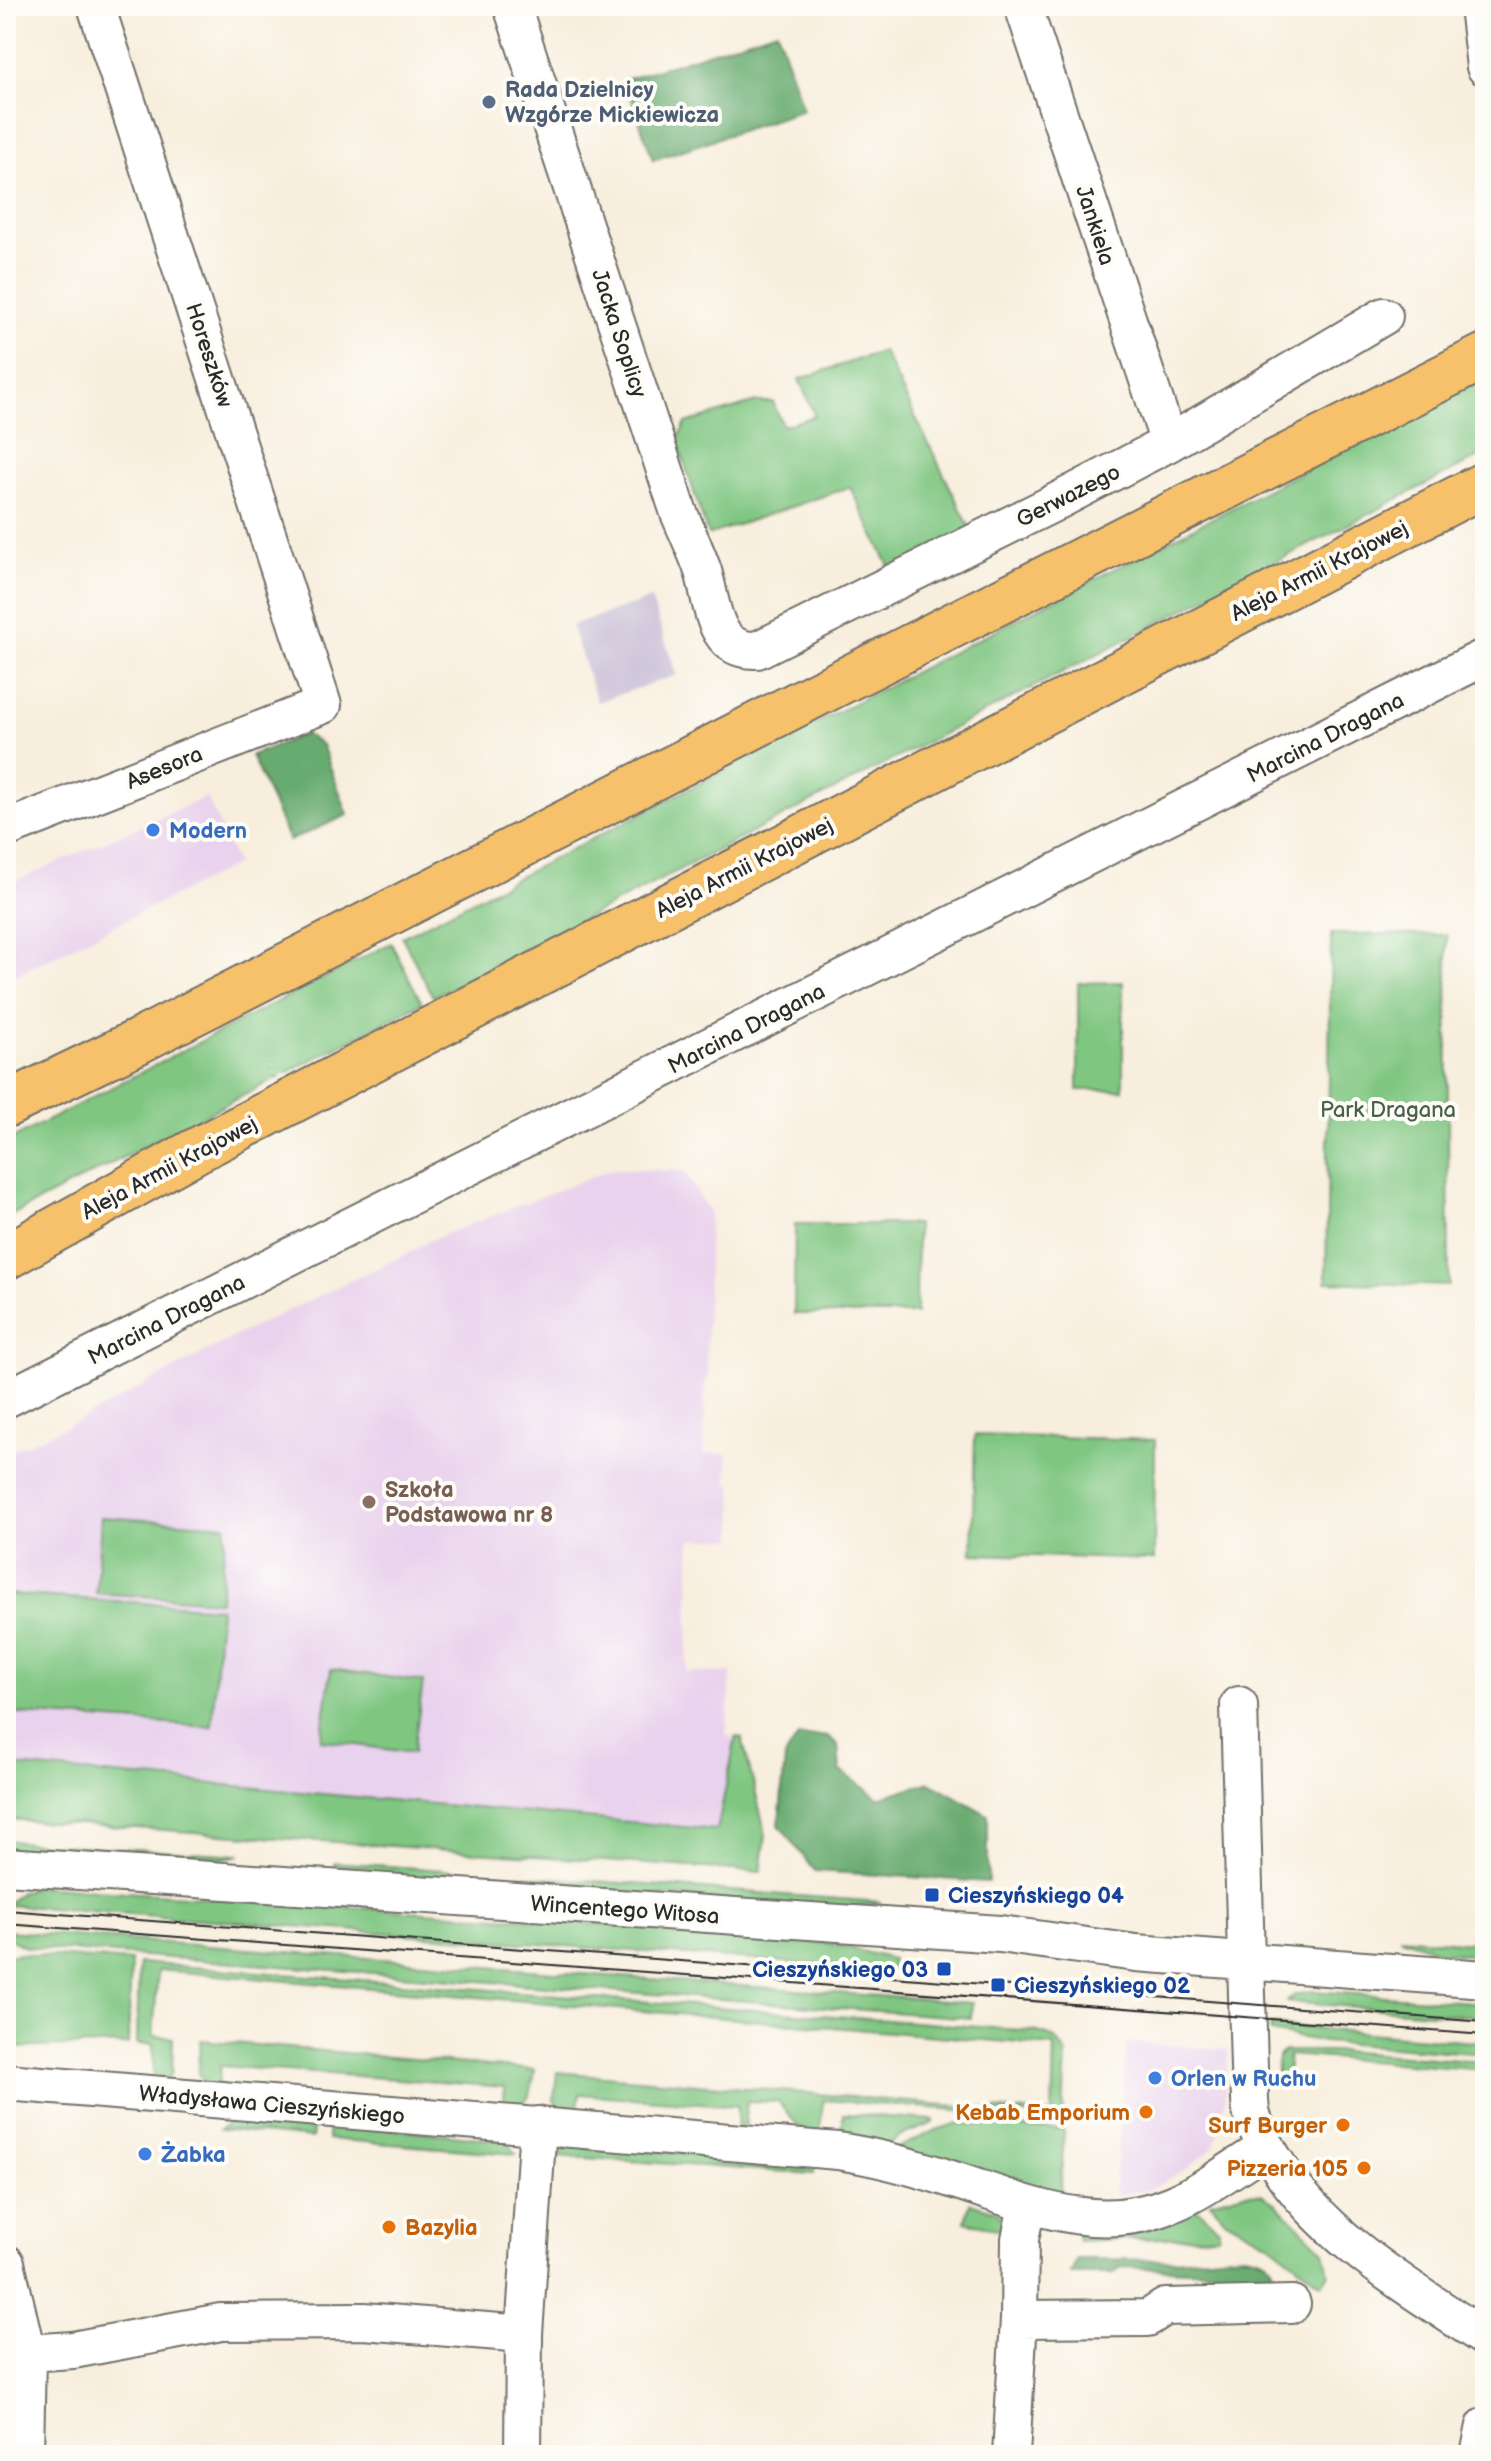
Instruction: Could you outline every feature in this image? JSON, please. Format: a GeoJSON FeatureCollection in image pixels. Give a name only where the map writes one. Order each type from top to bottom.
{"type":"FeatureCollection","features":[{"type":"Feature","properties":{"kind":"main road"},"geometry":{"type":"LineString","coordinates":[[6,1105],[139,1041],[833,685],[1485,356]]}},
{"type":"Feature","properties":{"kind":"main road","name":"Aleja Armii Krajowej"},"geometry":{"type":"LineString","coordinates":[[6,1257],[195,1151],[1485,484]]}},
{"type":"Feature","properties":{"kind":"street","name":"Horeszków"},"geometry":{"type":"LineString","coordinates":[[96,6],[323,705]]}},
{"type":"Feature","properties":{"kind":"street","name":"Jacka Soplicy"},"geometry":{"type":"LineString","coordinates":[[512,6],[679,513],[703,572],[713,617],[726,639],[742,651]]}},
{"type":"Feature","properties":{"kind":"street","name":"Jankiela"},"geometry":{"type":"LineString","coordinates":[[1023,6],[1169,443]]}},
{"type":"Feature","properties":{"kind":"street"},"geometry":{"type":"LineString","coordinates":[[1481,9],[1485,67]]}},
{"type":"Feature","properties":{"kind":"street","name":"Gerwazego"},"geometry":{"type":"LineString","coordinates":[[742,651],[757,650],[1169,443],[1384,316]]}},
{"type":"Feature","properties":{"kind":"street","name":"Marcina Dragana"},"geometry":{"type":"LineString","coordinates":[[6,1399],[1485,657]]}},
{"type":"Feature","properties":{"kind":"street","name":"Asesora"},"geometry":{"type":"LineString","coordinates":[[6,829],[323,705]]}},
{"type":"Feature","properties":{"kind":"street"},"geometry":{"type":"LineString","coordinates":[[1239,1705],[1244,1960],[1251,2111],[1267,2147],[1289,2183],[1327,2224],[1368,2259],[1485,2338]]}},
{"type":"Feature","properties":{"kind":"street","name":"Wincentego Witosa"},"geometry":{"type":"LineString","coordinates":[[6,1866],[1000,1934],[1136,1953],[1485,1979]]}},
{"type":"Feature","properties":{"kind":"street","name":"Władysława Cieszyńskiego"},"geometry":{"type":"LineString","coordinates":[[6,2082],[852,2153],[928,2171],[1053,2213],[1092,2217],[1113,2217],[1174,2203],[1267,2147]]}},
{"type":"Feature","properties":{"kind":"street"},"geometry":{"type":"LineString","coordinates":[[523,2455],[524,2334],[538,2125]]}},
{"type":"Feature","properties":{"kind":"street"},"geometry":{"type":"LineString","coordinates":[[1011,2455],[1020,2239],[1027,2206]]}},
{"type":"Feature","properties":{"kind":"street"},"geometry":{"type":"LineString","coordinates":[[6,2263],[27,2353],[16,2411],[25,2455]]}},
{"type":"Feature","properties":{"kind":"street"},"geometry":{"type":"LineString","coordinates":[[1019,2319],[1148,2318],[1165,2307],[1292,2304]]}},
{"type":"Feature","properties":{"kind":"street"},"geometry":{"type":"LineString","coordinates":[[27,2353],[73,2350],[221,2322],[364,2321],[524,2334]]}},
{"type":"Feature","properties":{"kind":"street"},"geometry":{"type":"LineString","coordinates":[[1479,2455],[1485,2426]]}},
{"type":"Feature","properties":{"kind":"shaded area"},"geometry":{"type":"Polygon","coordinates":[[[651,599],[677,675],[597,702],[571,625],[651,599]]]}},
{"type":"Feature","properties":{"kind":"shaded area"},"geometry":{"type":"Polygon","coordinates":[[[207,797],[237,864],[6,980],[6,885],[207,797]]]}},
{"type":"Feature","properties":{"kind":"shaded area","name":"Szkoła Podstawowa nr 8"},"geometry":{"type":"Polygon","coordinates":[[[612,1169],[684,1171],[709,1212],[708,1381],[705,1382],[704,1453],[728,1454],[728,1484],[733,1485],[734,1539],[691,1539],[687,1672],[731,1673],[726,1736],[736,1737],[718,1830],[6,1765],[6,1453],[77,1422],[235,1336],[428,1241],[612,1169]]]}},
{"type":"Feature","properties":{"kind":"shaded area"},"geometry":{"type":"Polygon","coordinates":[[[1126,2042],[1229,2050],[1222,2125],[1213,2147],[1188,2168],[1148,2190],[1114,2195],[1126,2042]]]}},
{"type":"Feature","properties":{"kind":"green space"},"geometry":{"type":"Polygon","coordinates":[[[777,30],[803,110],[653,160],[625,80],[777,30]]]}},
{"type":"Feature","properties":{"kind":"green space"},"geometry":{"type":"Polygon","coordinates":[[[883,351],[972,532],[892,572],[850,487],[708,535],[677,440],[686,423],[756,402],[773,402],[783,426],[815,416],[799,379],[883,351]]]}},
{"type":"Feature","properties":{"kind":"green space"},"geometry":{"type":"Polygon","coordinates":[[[1485,377],[1485,454],[433,997],[402,937],[1485,377]]]}},
{"type":"Feature","properties":{"kind":"green space"},"geometry":{"type":"Polygon","coordinates":[[[305,734],[322,745],[348,815],[289,841],[251,755],[305,734]]]}},
{"type":"Feature","properties":{"kind":"green space","name":"Park Dragana"},"geometry":{"type":"Polygon","coordinates":[[[1331,934],[1447,935],[1449,1286],[1326,1282],[1331,934]]]}},
{"type":"Feature","properties":{"kind":"green space"},"geometry":{"type":"Polygon","coordinates":[[[391,943],[422,1003],[6,1218],[6,1142],[391,943]]]}},
{"type":"Feature","properties":{"kind":"green space"},"geometry":{"type":"Polygon","coordinates":[[[1123,982],[1123,1090],[1078,1090],[1078,983],[1123,982]]]}},
{"type":"Feature","properties":{"kind":"green space"},"geometry":{"type":"Polygon","coordinates":[[[795,1224],[917,1224],[916,1314],[794,1314],[795,1224]]]}},
{"type":"Feature","properties":{"kind":"green space"},"geometry":{"type":"Polygon","coordinates":[[[975,1435],[1155,1440],[1154,1560],[972,1554],[975,1435]]]}},
{"type":"Feature","properties":{"kind":"green space"},"geometry":{"type":"Polygon","coordinates":[[[101,1517],[226,1525],[220,1601],[96,1593],[101,1517]]]}},
{"type":"Feature","properties":{"kind":"green space"},"geometry":{"type":"Polygon","coordinates":[[[6,1594],[220,1608],[212,1727],[6,1713],[6,1594]]]}},
{"type":"Feature","properties":{"kind":"green space"},"geometry":{"type":"Polygon","coordinates":[[[331,1669],[423,1682],[413,1753],[321,1740],[331,1669]]]}},
{"type":"Feature","properties":{"kind":"green space"},"geometry":{"type":"Polygon","coordinates":[[[828,1736],[838,1745],[840,1770],[878,1798],[930,1782],[988,1815],[988,1882],[815,1871],[779,1825],[785,1757],[798,1737],[828,1736]]]}},
{"type":"Feature","properties":{"kind":"green space"},"geometry":{"type":"Polygon","coordinates":[[[736,1737],[742,1738],[766,1835],[761,1872],[6,1819],[6,1765],[717,1830],[736,1737]]]}},
{"type":"Feature","properties":{"kind":"green space"},"geometry":{"type":"Polygon","coordinates":[[[6,1840],[240,1855],[197,1864],[6,1849],[6,1840]]]}},
{"type":"Feature","properties":{"kind":"green space"},"geometry":{"type":"Polygon","coordinates":[[[334,1862],[881,1902],[852,1908],[373,1877],[334,1865],[334,1862]]]}},
{"type":"Feature","properties":{"kind":"green space"},"geometry":{"type":"Polygon","coordinates":[[[36,1886],[766,1935],[842,1946],[892,1959],[891,1970],[6,1905],[19,1893],[36,1886]]]}},
{"type":"Feature","properties":{"kind":"green space"},"geometry":{"type":"Polygon","coordinates":[[[6,1931],[972,2003],[971,2018],[25,1947],[6,1937],[6,1931]]]}},
{"type":"Feature","properties":{"kind":"green space"},"geometry":{"type":"Polygon","coordinates":[[[1399,1937],[1485,1944],[1485,1956],[1443,1953],[1399,1937]]]}},
{"type":"Feature","properties":{"kind":"green space"},"geometry":{"type":"Polygon","coordinates":[[[18,1954],[131,1961],[128,2044],[10,2048],[9,2055],[6,2055],[6,1956],[18,1954]]]}},
{"type":"Feature","properties":{"kind":"green space"},"geometry":{"type":"Polygon","coordinates":[[[139,1963],[1033,2031],[1053,2038],[1066,2055],[1063,2118],[823,2100],[820,2134],[804,2133],[778,2102],[747,2101],[745,2130],[737,2128],[738,2106],[580,2094],[577,2114],[563,2113],[554,2100],[557,2072],[1052,2114],[1054,2046],[158,1970],[153,2036],[173,2038],[172,2073],[168,2078],[153,2082],[153,2044],[137,2044],[139,1963]]]}},
{"type":"Feature","properties":{"kind":"green space"},"geometry":{"type":"Polygon","coordinates":[[[1312,1991],[1485,2003],[1485,2017],[1286,2002],[1295,1995],[1312,1991]]]}},
{"type":"Feature","properties":{"kind":"green space"},"geometry":{"type":"Polygon","coordinates":[[[1271,2025],[1485,2043],[1485,2054],[1324,2042],[1270,2032],[1271,2025]]]}},
{"type":"Feature","properties":{"kind":"green space"},"geometry":{"type":"Polygon","coordinates":[[[201,2040],[535,2070],[524,2103],[503,2110],[505,2087],[220,2066],[218,2089],[200,2076],[201,2040]]]}},
{"type":"Feature","properties":{"kind":"green space"},"geometry":{"type":"Polygon","coordinates":[[[1286,2051],[1338,2051],[1485,2062],[1485,2070],[1289,2055],[1286,2079],[1277,2079],[1278,2059],[1286,2051]]]}},
{"type":"Feature","properties":{"kind":"green space"},"geometry":{"type":"Polygon","coordinates":[[[843,2114],[934,2120],[900,2136],[886,2147],[840,2138],[843,2114]]]}},
{"type":"Feature","properties":{"kind":"green space"},"geometry":{"type":"Polygon","coordinates":[[[236,2116],[314,2122],[312,2138],[220,2129],[236,2116]]]}},
{"type":"Feature","properties":{"kind":"green space"},"geometry":{"type":"Polygon","coordinates":[[[329,2122],[508,2141],[516,2154],[328,2139],[329,2122]]]}},
{"type":"Feature","properties":{"kind":"green space"},"geometry":{"type":"Polygon","coordinates":[[[959,2123],[1064,2130],[1060,2204],[897,2148],[959,2123]]]}},
{"type":"Feature","properties":{"kind":"green space"},"geometry":{"type":"Polygon","coordinates":[[[570,2146],[815,2162],[814,2174],[556,2156],[570,2146]]]}},
{"type":"Feature","properties":{"kind":"green space"},"geometry":{"type":"Polygon","coordinates":[[[1244,2193],[1261,2194],[1276,2203],[1324,2251],[1329,2273],[1322,2284],[1269,2243],[1226,2220],[1210,2202],[1244,2193]]]}},
{"type":"Feature","properties":{"kind":"green space"},"geometry":{"type":"Polygon","coordinates":[[[970,2203],[997,2211],[1004,2231],[965,2221],[970,2203]]]}},
{"type":"Feature","properties":{"kind":"green space"},"geometry":{"type":"Polygon","coordinates":[[[1195,2209],[1219,2229],[1218,2236],[1078,2241],[1077,2232],[1195,2209]]]}},
{"type":"Feature","properties":{"kind":"green space"},"geometry":{"type":"Polygon","coordinates":[[[1244,2254],[1267,2261],[1274,2274],[1122,2267],[1114,2274],[1071,2274],[1077,2259],[1174,2260],[1244,2254]]]}},
{"type":"Feature","properties":{"kind":"tram line"},"geometry":{"type":"LineString","coordinates":[[6,1910],[1485,2022]]}},
{"type":"Feature","properties":{"kind":"tram line"},"geometry":{"type":"LineString","coordinates":[[6,1924],[1485,2035]]}},
{"type":"Feature","properties":{"kind":"place","name":"Rada Dzielnicy Wzgórze Mickiewicza"},"geometry":{"type":"Point","coordinates":[489,102]}},
{"type":"Feature","properties":{"kind":"place","name":"Modern"},"geometry":{"type":"Point","coordinates":[153,830]}},
{"type":"Feature","properties":{"kind":"place","name":"Szkoła Podstawowa nr 8"},"geometry":{"type":"Point","coordinates":[369,1502]}},
{"type":"Feature","properties":{"kind":"place","name":"Cieszyńskiego 04"},"geometry":{"type":"Point","coordinates":[932,1895]}},
{"type":"Feature","properties":{"kind":"place","name":"Cieszyńskiego 03"},"geometry":{"type":"Point","coordinates":[944,1969]}},
{"type":"Feature","properties":{"kind":"place","name":"Cieszyńskiego 02"},"geometry":{"type":"Point","coordinates":[998,1985]}},
{"type":"Feature","properties":{"kind":"place","name":"Orlen w Ruchu"},"geometry":{"type":"Point","coordinates":[1155,2078]}},
{"type":"Feature","properties":{"kind":"place","name":"Kebab Emporium"},"geometry":{"type":"Point","coordinates":[1146,2112]}},
{"type":"Feature","properties":{"kind":"place","name":"Surf Burger"},"geometry":{"type":"Point","coordinates":[1343,2125]}},
{"type":"Feature","properties":{"kind":"place","name":"Żabka"},"geometry":{"type":"Point","coordinates":[145,2154]}},
{"type":"Feature","properties":{"kind":"place","name":"Pizzeria 105"},"geometry":{"type":"Point","coordinates":[1364,2168]}},
{"type":"Feature","properties":{"kind":"place","name":"Bazylia"},"geometry":{"type":"Point","coordinates":[389,2227]}}]}
